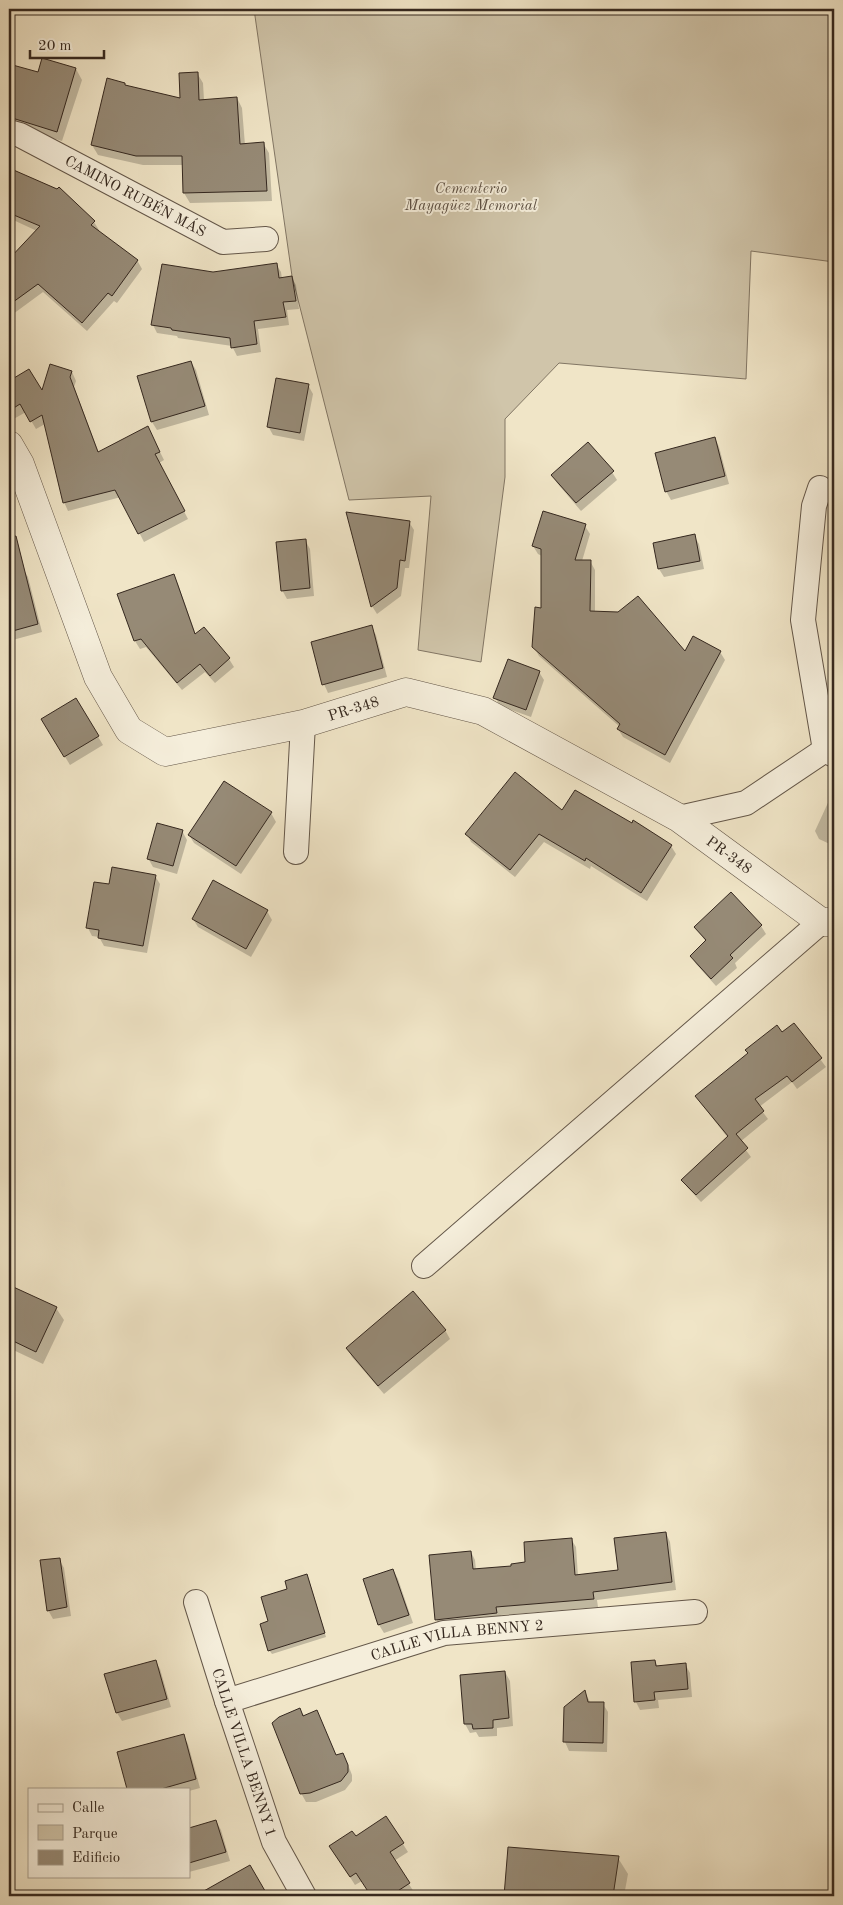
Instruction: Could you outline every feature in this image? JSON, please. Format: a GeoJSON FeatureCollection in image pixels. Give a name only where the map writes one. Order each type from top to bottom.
{"type":"FeatureCollection","features":[{"type":"Feature","properties":{"kind":"street","name":"CAMINO RUBÉN MÁS"},"geometry":{"type":"LineString","coordinates":[[9,132],[20,135],[223,242],[266,239]]}},
{"type":"Feature","properties":{"kind":"street","name":"PR-348"},"geometry":{"type":"LineString","coordinates":[[9,445],[20,464],[98,677],[129,730],[165,752],[303,724],[406,692],[483,712],[679,818],[828,922]]}},
{"type":"Feature","properties":{"kind":"street"},"geometry":{"type":"LineString","coordinates":[[679,818],[746,803],[829,753],[802,620],[814,506],[820,488]]}},
{"type":"Feature","properties":{"kind":"street"},"geometry":{"type":"LineString","coordinates":[[296,852],[303,724]]}},
{"type":"Feature","properties":{"kind":"street"},"geometry":{"type":"LineString","coordinates":[[424,1266],[828,922]]}},
{"type":"Feature","properties":{"kind":"street","name":"CALLE VILLA BENNY 1"},"geometry":{"type":"LineString","coordinates":[[196,1602],[226,1701],[274,1842],[304,1896]]}},
{"type":"Feature","properties":{"kind":"street","name":"CALLE VILLA BENNY 2"},"geometry":{"type":"LineString","coordinates":[[226,1701],[444,1633],[695,1612]]}},
{"type":"Feature","properties":{"kind":"green space","name":"Cementerio Mayagüez Memorial"},"geometry":{"type":"Polygon","coordinates":[[[254,9],[834,9],[834,262],[751,251],[746,379],[559,363],[505,419],[505,477],[481,662],[418,650],[431,496],[349,500],[292,276],[254,9]]]}},
{"type":"Feature","properties":{"kind":"building"},"geometry":{"type":"Polygon","coordinates":[[[42,58],[76,68],[57,132],[9,117],[9,64],[38,72],[42,58]]]}},
{"type":"Feature","properties":{"kind":"building"},"geometry":{"type":"Polygon","coordinates":[[[198,72],[199,100],[237,97],[240,144],[264,142],[267,191],[183,193],[182,156],[136,156],[91,145],[107,78],[125,83],[125,85],[180,98],[179,73],[198,72]]]}},
{"type":"Feature","properties":{"kind":"building"},"geometry":{"type":"Polygon","coordinates":[[[9,168],[57,189],[59,187],[95,221],[91,225],[138,260],[112,296],[108,293],[82,323],[38,284],[9,305],[9,259],[40,226],[9,213],[9,168]]]}},
{"type":"Feature","properties":{"kind":"building"},"geometry":{"type":"Polygon","coordinates":[[[277,263],[279,278],[292,276],[296,301],[283,302],[286,317],[254,321],[257,344],[231,348],[230,338],[172,330],[171,328],[151,325],[162,264],[213,272],[277,263]]]}},
{"type":"Feature","properties":{"kind":"building"},"geometry":{"type":"Polygon","coordinates":[[[191,361],[205,406],[151,422],[137,376],[191,361]]]}},
{"type":"Feature","properties":{"kind":"building"},"geometry":{"type":"Polygon","coordinates":[[[50,364],[72,371],[70,377],[98,452],[148,426],[160,452],[155,454],[185,511],[138,534],[115,490],[63,503],[42,415],[30,422],[20,404],[9,411],[9,381],[29,369],[42,390],[50,364]]]}},
{"type":"Feature","properties":{"kind":"building"},"geometry":{"type":"Polygon","coordinates":[[[276,378],[309,384],[300,433],[267,427],[276,378]]]}},
{"type":"Feature","properties":{"kind":"building"},"geometry":{"type":"Polygon","coordinates":[[[715,437],[725,476],[665,492],[655,453],[715,437]]]}},
{"type":"Feature","properties":{"kind":"building"},"geometry":{"type":"Polygon","coordinates":[[[588,442],[614,471],[576,503],[551,475],[588,442]]]}},
{"type":"Feature","properties":{"kind":"building"},"geometry":{"type":"Polygon","coordinates":[[[543,511],[586,524],[575,560],[591,560],[590,611],[618,612],[638,596],[685,651],[693,636],[721,651],[665,755],[617,729],[620,724],[532,647],[535,607],[541,608],[541,549],[532,546],[543,511]]]}},
{"type":"Feature","properties":{"kind":"building"},"geometry":{"type":"Polygon","coordinates":[[[346,512],[410,521],[405,561],[400,560],[397,588],[371,607],[346,512]]]}},
{"type":"Feature","properties":{"kind":"building"},"geometry":{"type":"Polygon","coordinates":[[[695,534],[700,561],[658,569],[653,543],[695,534]]]}},
{"type":"Feature","properties":{"kind":"building"},"geometry":{"type":"Polygon","coordinates":[[[16,536],[38,624],[9,632],[9,537],[16,536]]]}},
{"type":"Feature","properties":{"kind":"building"},"geometry":{"type":"Polygon","coordinates":[[[306,539],[310,588],[281,591],[276,542],[306,539]]]}},
{"type":"Feature","properties":{"kind":"building"},"geometry":{"type":"Polygon","coordinates":[[[174,574],[195,634],[204,627],[230,658],[210,676],[200,664],[177,683],[141,639],[134,641],[117,594],[174,574]]]}},
{"type":"Feature","properties":{"kind":"building"},"geometry":{"type":"Polygon","coordinates":[[[372,625],[383,668],[322,685],[311,642],[372,625]]]}},
{"type":"Feature","properties":{"kind":"building"},"geometry":{"type":"Polygon","coordinates":[[[508,659],[540,671],[526,710],[493,698],[508,659]]]}},
{"type":"Feature","properties":{"kind":"building"},"geometry":{"type":"Polygon","coordinates":[[[76,698],[99,736],[64,757],[41,719],[76,698]]]}},
{"type":"Feature","properties":{"kind":"building"},"geometry":{"type":"Polygon","coordinates":[[[515,772],[562,810],[575,790],[632,823],[633,820],[672,845],[641,893],[586,858],[585,861],[539,834],[510,870],[465,834],[515,772]]]}},
{"type":"Feature","properties":{"kind":"building"},"geometry":{"type":"Polygon","coordinates":[[[224,781],[272,812],[236,866],[188,835],[224,781]]]}},
{"type":"Feature","properties":{"kind":"building"},"geometry":{"type":"Polygon","coordinates":[[[157,823],[183,830],[173,866],[147,859],[157,823]]]}},
{"type":"Feature","properties":{"kind":"building"},"geometry":{"type":"Polygon","coordinates":[[[112,867],[156,875],[143,946],[98,938],[99,930],[86,928],[94,882],[109,884],[112,867]]]}},
{"type":"Feature","properties":{"kind":"building"},"geometry":{"type":"Polygon","coordinates":[[[213,880],[268,910],[246,949],[192,919],[213,880]]]}},
{"type":"Feature","properties":{"kind":"building"},"geometry":{"type":"Polygon","coordinates":[[[731,892],[762,925],[730,955],[733,958],[711,979],[690,956],[706,940],[694,927],[731,892]]]}},
{"type":"Feature","properties":{"kind":"building"},"geometry":{"type":"Polygon","coordinates":[[[794,1023],[822,1058],[792,1082],[787,1076],[755,1099],[764,1111],[736,1134],[748,1148],[696,1195],[681,1180],[728,1136],[695,1096],[748,1053],[745,1050],[777,1025],[782,1032],[794,1023]]]}},
{"type":"Feature","properties":{"kind":"building"},"geometry":{"type":"Polygon","coordinates":[[[9,1285],[57,1307],[36,1352],[9,1339],[9,1285]]]}},
{"type":"Feature","properties":{"kind":"building"},"geometry":{"type":"Polygon","coordinates":[[[413,1291],[446,1330],[378,1386],[346,1348],[413,1291]]]}},
{"type":"Feature","properties":{"kind":"building"},"geometry":{"type":"Polygon","coordinates":[[[666,1532],[672,1582],[593,1592],[594,1599],[496,1607],[497,1613],[435,1620],[429,1555],[471,1551],[473,1569],[511,1566],[511,1564],[525,1562],[524,1542],[572,1538],[575,1575],[618,1570],[614,1538],[666,1532]]]}},
{"type":"Feature","properties":{"kind":"building"},"geometry":{"type":"Polygon","coordinates":[[[60,1558],[67,1607],[47,1611],[40,1560],[60,1558]]]}},
{"type":"Feature","properties":{"kind":"building"},"geometry":{"type":"Polygon","coordinates":[[[393,1569],[409,1615],[378,1625],[363,1579],[393,1569]]]}},
{"type":"Feature","properties":{"kind":"building"},"geometry":{"type":"Polygon","coordinates":[[[307,1574],[325,1633],[268,1651],[260,1624],[268,1621],[261,1597],[287,1589],[285,1581],[307,1574]]]}},
{"type":"Feature","properties":{"kind":"building"},"geometry":{"type":"Polygon","coordinates":[[[156,1660],[167,1699],[116,1713],[104,1674],[156,1660]]]}},
{"type":"Feature","properties":{"kind":"building"},"geometry":{"type":"Polygon","coordinates":[[[655,1660],[656,1666],[686,1663],[688,1689],[654,1692],[655,1700],[634,1702],[631,1662],[655,1660]]]}},
{"type":"Feature","properties":{"kind":"building"},"geometry":{"type":"Polygon","coordinates":[[[505,1671],[509,1718],[493,1720],[493,1728],[473,1729],[472,1724],[464,1724],[460,1675],[505,1671]]]}},
{"type":"Feature","properties":{"kind":"building"},"geometry":{"type":"Polygon","coordinates":[[[585,1690],[588,1702],[604,1702],[603,1743],[563,1742],[564,1707],[585,1690]]]}},
{"type":"Feature","properties":{"kind":"building"},"geometry":{"type":"Polygon","coordinates":[[[300,1708],[303,1716],[317,1710],[336,1755],[343,1753],[348,1765],[348,1772],[341,1781],[310,1793],[300,1794],[272,1723],[279,1717],[300,1708]]]}},
{"type":"Feature","properties":{"kind":"building"},"geometry":{"type":"Polygon","coordinates":[[[184,1734],[196,1779],[164,1788],[127,1788],[117,1752],[184,1734]]]}},
{"type":"Feature","properties":{"kind":"building"},"geometry":{"type":"Polygon","coordinates":[[[386,1816],[404,1843],[390,1852],[410,1883],[390,1896],[371,1896],[356,1873],[350,1877],[329,1846],[352,1831],[356,1836],[386,1816]]]}},
{"type":"Feature","properties":{"kind":"building"},"geometry":{"type":"Polygon","coordinates":[[[216,1820],[226,1852],[190,1863],[190,1828],[216,1820]]]}},
{"type":"Feature","properties":{"kind":"building"},"geometry":{"type":"Polygon","coordinates":[[[508,1847],[619,1856],[613,1896],[504,1896],[508,1847]]]}},
{"type":"Feature","properties":{"kind":"building"},"geometry":{"type":"Polygon","coordinates":[[[250,1865],[268,1896],[195,1896],[234,1874],[250,1865]]]}}]}
